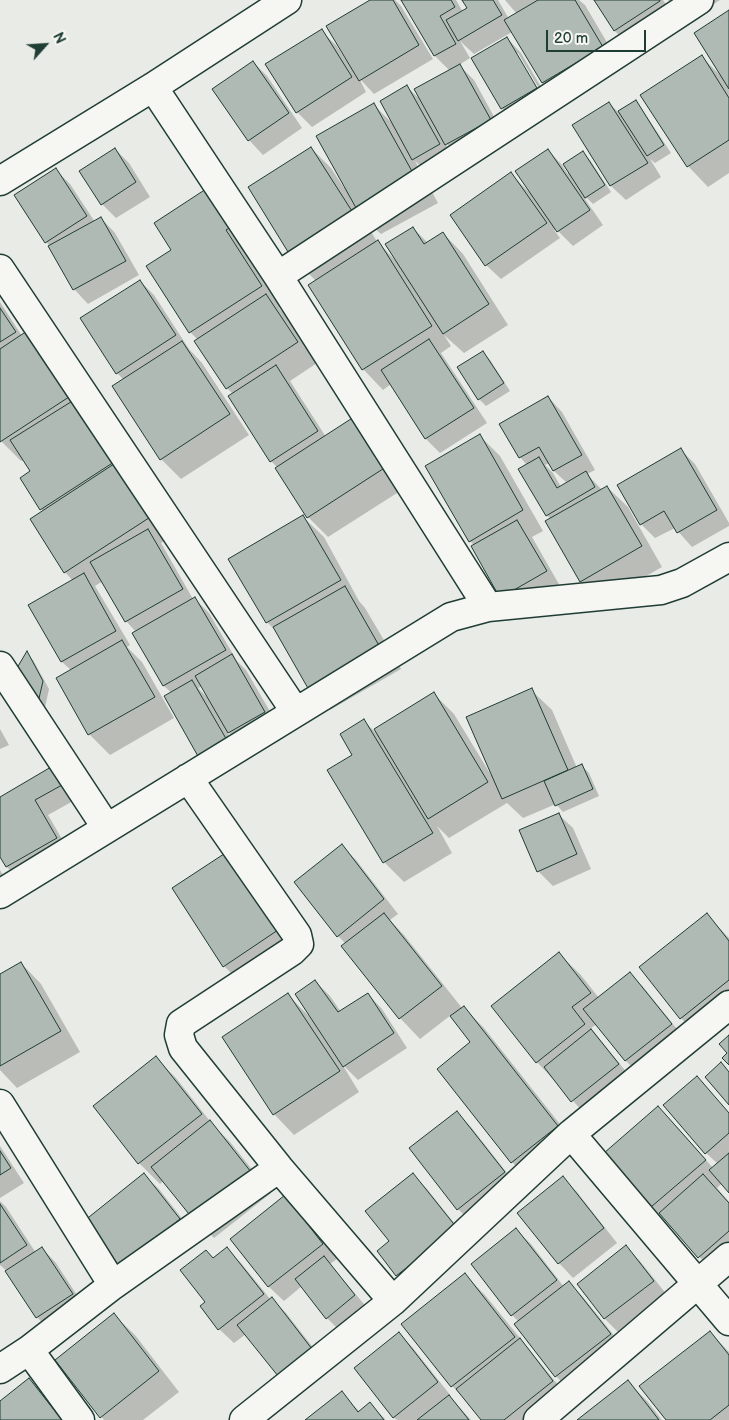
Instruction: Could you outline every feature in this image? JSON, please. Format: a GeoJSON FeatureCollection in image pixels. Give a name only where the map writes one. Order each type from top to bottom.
{"type":"FeatureCollection","features":[{"type":"Feature","properties":{"kind":"street"},"geometry":{"type":"LineString","coordinates":[[0,181],[153,87],[287,0]]}},
{"type":"Feature","properties":{"kind":"street"},"geometry":{"type":"LineString","coordinates":[[278,276],[699,0]]}},
{"type":"Feature","properties":{"kind":"street"},"geometry":{"type":"LineString","coordinates":[[153,87],[278,276],[488,607]]}},
{"type":"Feature","properties":{"kind":"street"},"geometry":{"type":"LineString","coordinates":[[0,269],[296,711]]}},
{"type":"Feature","properties":{"kind":"street"},"geometry":{"type":"LineString","coordinates":[[0,894],[450,617],[488,607],[661,590],[682,583],[729,558]]}},
{"type":"Feature","properties":{"kind":"street"},"geometry":{"type":"LineString","coordinates":[[0,666],[106,827]]}},
{"type":"Feature","properties":{"kind":"street"},"geometry":{"type":"LineString","coordinates":[[188,778],[299,939],[299,944],[292,951],[181,1024],[179,1035],[183,1048],[279,1168],[393,1301]]}},
{"type":"Feature","properties":{"kind":"street"},"geometry":{"type":"LineString","coordinates":[[244,1420],[393,1301],[572,1134],[729,1005]]}},
{"type":"Feature","properties":{"kind":"street"},"geometry":{"type":"LineString","coordinates":[[0,1104],[113,1285]]}},
{"type":"Feature","properties":{"kind":"street"},"geometry":{"type":"LineString","coordinates":[[572,1134],[729,1320]]}},
{"type":"Feature","properties":{"kind":"street"},"geometry":{"type":"LineString","coordinates":[[0,1369],[29,1350],[113,1285],[279,1168]]}},
{"type":"Feature","properties":{"kind":"street"},"geometry":{"type":"LineString","coordinates":[[538,1420],[729,1257]]}},
{"type":"Feature","properties":{"kind":"street"},"geometry":{"type":"LineString","coordinates":[[29,1350],[80,1420]]}},
{"type":"Feature","properties":{"kind":"building"},"geometry":{"type":"Polygon","coordinates":[[[370,0],[393,0],[419,45],[359,81],[326,26],[370,0]]]}},
{"type":"Feature","properties":{"kind":"building"},"geometry":{"type":"Polygon","coordinates":[[[401,0],[451,0],[455,7],[440,16],[456,44],[434,56],[401,0]]]}},
{"type":"Feature","properties":{"kind":"building"},"geometry":{"type":"Polygon","coordinates":[[[462,0],[493,0],[502,15],[458,41],[446,20],[467,8],[462,0]]]}},
{"type":"Feature","properties":{"kind":"building"},"geometry":{"type":"Polygon","coordinates":[[[538,0],[575,0],[603,47],[542,83],[504,20],[538,0]]]}},
{"type":"Feature","properties":{"kind":"building"},"geometry":{"type":"Polygon","coordinates":[[[594,0],[660,0],[660,1],[614,31],[594,0]]]}},
{"type":"Feature","properties":{"kind":"building"},"geometry":{"type":"Polygon","coordinates":[[[729,10],[729,89],[694,33],[729,10]]]}},
{"type":"Feature","properties":{"kind":"building"},"geometry":{"type":"Polygon","coordinates":[[[322,29],[352,77],[296,113],[265,64],[322,29]]]}},
{"type":"Feature","properties":{"kind":"building"},"geometry":{"type":"Polygon","coordinates":[[[507,37],[537,88],[501,109],[471,58],[507,37]]]}},
{"type":"Feature","properties":{"kind":"building"},"geometry":{"type":"Polygon","coordinates":[[[702,55],[729,98],[729,140],[687,167],[640,95],[702,55]]]}},
{"type":"Feature","properties":{"kind":"building"},"geometry":{"type":"Polygon","coordinates":[[[253,61],[289,113],[248,141],[212,89],[253,61]]]}},
{"type":"Feature","properties":{"kind":"building"},"geometry":{"type":"Polygon","coordinates":[[[460,64],[491,120],[445,145],[414,89],[460,64]]]}},
{"type":"Feature","properties":{"kind":"building"},"geometry":{"type":"Polygon","coordinates":[[[407,85],[440,144],[412,160],[380,101],[407,85]]]}},
{"type":"Feature","properties":{"kind":"building"},"geometry":{"type":"Polygon","coordinates":[[[636,100],[664,145],[647,156],[618,111],[636,100]]]}},
{"type":"Feature","properties":{"kind":"building"},"geometry":{"type":"Polygon","coordinates":[[[609,102],[648,163],[610,186],[572,125],[609,102]]]}},
{"type":"Feature","properties":{"kind":"building"},"geometry":{"type":"Polygon","coordinates":[[[374,103],[418,182],[360,215],[316,136],[374,103]]]}},
{"type":"Feature","properties":{"kind":"building"},"geometry":{"type":"Polygon","coordinates":[[[311,147],[357,219],[293,260],[248,187],[311,147]]]}},
{"type":"Feature","properties":{"kind":"building"},"geometry":{"type":"Polygon","coordinates":[[[115,148],[136,182],[101,205],[79,171],[115,148]]]}},
{"type":"Feature","properties":{"kind":"building"},"geometry":{"type":"Polygon","coordinates":[[[548,149],[590,210],[557,232],[515,171],[548,149]]]}},
{"type":"Feature","properties":{"kind":"building"},"geometry":{"type":"Polygon","coordinates":[[[583,151],[605,185],[585,198],[563,164],[583,151]]]}},
{"type":"Feature","properties":{"kind":"building"},"geometry":{"type":"Polygon","coordinates":[[[56,168],[87,216],[45,243],[14,195],[56,168]]]}},
{"type":"Feature","properties":{"kind":"building"},"geometry":{"type":"Polygon","coordinates":[[[511,172],[547,223],[485,266],[450,215],[511,172]]]}},
{"type":"Feature","properties":{"kind":"building"},"geometry":{"type":"Polygon","coordinates":[[[206,189],[231,227],[226,230],[262,286],[189,333],[146,266],[171,250],[154,223],[206,189]]]}},
{"type":"Feature","properties":{"kind":"building"},"geometry":{"type":"Polygon","coordinates":[[[101,217],[126,261],[73,290],[48,246],[101,217]]]}},
{"type":"Feature","properties":{"kind":"building"},"geometry":{"type":"Polygon","coordinates":[[[413,227],[424,244],[443,232],[489,304],[443,334],[385,244],[413,227]]]}},
{"type":"Feature","properties":{"kind":"building"},"geometry":{"type":"Polygon","coordinates":[[[378,240],[432,326],[362,370],[308,285],[378,240]]]}},
{"type":"Feature","properties":{"kind":"building"},"geometry":{"type":"Polygon","coordinates":[[[140,280],[176,335],[116,374],[80,318],[140,280]]]}},
{"type":"Feature","properties":{"kind":"building"},"geometry":{"type":"Polygon","coordinates":[[[266,294],[298,342],[226,389],[194,341],[266,294]]]}},
{"type":"Feature","properties":{"kind":"building"},"geometry":{"type":"Polygon","coordinates":[[[0,308],[16,332],[0,342],[0,308]]]}},
{"type":"Feature","properties":{"kind":"building"},"geometry":{"type":"Polygon","coordinates":[[[30,329],[72,395],[0,442],[0,349],[30,329]]]}},
{"type":"Feature","properties":{"kind":"building"},"geometry":{"type":"Polygon","coordinates":[[[429,339],[474,408],[425,439],[381,370],[429,339]]]}},
{"type":"Feature","properties":{"kind":"building"},"geometry":{"type":"Polygon","coordinates":[[[182,341],[230,414],[160,460],[112,386],[182,341]]]}},
{"type":"Feature","properties":{"kind":"building"},"geometry":{"type":"Polygon","coordinates":[[[483,351],[504,383],[478,400],[457,367],[483,351]]]}},
{"type":"Feature","properties":{"kind":"building"},"geometry":{"type":"Polygon","coordinates":[[[276,365],[318,431],[270,462],[228,396],[276,365]]]}},
{"type":"Feature","properties":{"kind":"building"},"geometry":{"type":"Polygon","coordinates":[[[548,396],[582,455],[553,471],[539,447],[519,458],[499,424],[548,396]]]}},
{"type":"Feature","properties":{"kind":"building"},"geometry":{"type":"Polygon","coordinates":[[[74,400],[114,462],[40,510],[20,478],[30,471],[10,440],[74,400]]]}},
{"type":"Feature","properties":{"kind":"building"},"geometry":{"type":"Polygon","coordinates":[[[357,415],[389,465],[307,518],[275,468],[357,415]]]}},
{"type":"Feature","properties":{"kind":"building"},"geometry":{"type":"Polygon","coordinates":[[[480,434],[523,510],[469,542],[425,466],[480,434]]]}},
{"type":"Feature","properties":{"kind":"building"},"geometry":{"type":"Polygon","coordinates":[[[681,448],[717,510],[677,533],[664,511],[640,525],[617,485],[681,448]]]}},
{"type":"Feature","properties":{"kind":"building"},"geometry":{"type":"Polygon","coordinates":[[[539,457],[557,488],[586,471],[595,487],[546,516],[518,469],[539,457]]]}},
{"type":"Feature","properties":{"kind":"building"},"geometry":{"type":"Polygon","coordinates":[[[120,460],[155,514],[64,573],[30,519],[120,460]]]}},
{"type":"Feature","properties":{"kind":"building"},"geometry":{"type":"Polygon","coordinates":[[[607,486],[642,546],[580,582],[545,521],[607,486]]]}},
{"type":"Feature","properties":{"kind":"building"},"geometry":{"type":"Polygon","coordinates":[[[303,515],[341,580],[266,623],[228,559],[303,515]]]}},
{"type":"Feature","properties":{"kind":"building"},"geometry":{"type":"Polygon","coordinates":[[[517,520],[547,571],[500,598],[471,546],[517,520]]]}},
{"type":"Feature","properties":{"kind":"building"},"geometry":{"type":"Polygon","coordinates":[[[148,529],[183,589],[125,622],[90,562],[148,529]]]}},
{"type":"Feature","properties":{"kind":"building"},"geometry":{"type":"Polygon","coordinates":[[[84,573],[116,631],[61,662],[28,605],[84,573]]]}},
{"type":"Feature","properties":{"kind":"building"},"geometry":{"type":"Polygon","coordinates":[[[345,586],[381,649],[309,690],[273,627],[345,586]]]}},
{"type":"Feature","properties":{"kind":"building"},"geometry":{"type":"Polygon","coordinates":[[[195,597],[226,650],[163,686],[132,633],[195,597]]]}},
{"type":"Feature","properties":{"kind":"building"},"geometry":{"type":"Polygon","coordinates":[[[122,640],[155,697],[88,735],[56,678],[122,640]]]}},
{"type":"Feature","properties":{"kind":"building"},"geometry":{"type":"Polygon","coordinates":[[[27,651],[43,681],[37,707],[14,673],[27,651]]]}},
{"type":"Feature","properties":{"kind":"building"},"geometry":{"type":"Polygon","coordinates":[[[232,654],[265,712],[228,733],[195,676],[232,654]]]}},
{"type":"Feature","properties":{"kind":"building"},"geometry":{"type":"Polygon","coordinates":[[[192,680],[228,742],[199,758],[164,696],[192,680]]]}},
{"type":"Feature","properties":{"kind":"building"},"geometry":{"type":"Polygon","coordinates":[[[532,688],[568,770],[502,799],[466,717],[532,688]]]}},
{"type":"Feature","properties":{"kind":"building"},"geometry":{"type":"Polygon","coordinates":[[[434,692],[488,782],[428,819],[374,729],[434,692]]]}},
{"type":"Feature","properties":{"kind":"building"},"geometry":{"type":"Polygon","coordinates":[[[364,719],[433,833],[383,863],[327,770],[352,755],[340,734],[364,719]]]}},
{"type":"Feature","properties":{"kind":"building"},"geometry":{"type":"Polygon","coordinates":[[[582,764],[593,789],[555,806],[544,781],[582,764]]]}},
{"type":"Feature","properties":{"kind":"building"},"geometry":{"type":"Polygon","coordinates":[[[51,767],[62,785],[35,800],[57,838],[6,867],[0,857],[0,797],[51,767]]]}},
{"type":"Feature","properties":{"kind":"building"},"geometry":{"type":"Polygon","coordinates":[[[559,813],[577,854],[537,872],[519,830],[559,813]]]}},
{"type":"Feature","properties":{"kind":"building"},"geometry":{"type":"Polygon","coordinates":[[[342,844],[384,899],[337,937],[294,882],[342,844]]]}},
{"type":"Feature","properties":{"kind":"building"},"geometry":{"type":"Polygon","coordinates":[[[230,850],[281,928],[223,967],[172,888],[230,850]]]}},
{"type":"Feature","properties":{"kind":"building"},"geometry":{"type":"Polygon","coordinates":[[[384,913],[442,986],[399,1019],[341,946],[384,913]]]}},
{"type":"Feature","properties":{"kind":"building"},"geometry":{"type":"Polygon","coordinates":[[[707,913],[729,941],[729,980],[680,1019],[639,967],[707,913]]]}},
{"type":"Feature","properties":{"kind":"building"},"geometry":{"type":"Polygon","coordinates":[[[559,952],[591,993],[572,1007],[585,1024],[536,1063],[491,1006],[559,952]]]}},
{"type":"Feature","properties":{"kind":"building"},"geometry":{"type":"Polygon","coordinates":[[[21,962],[61,1031],[0,1066],[0,974],[21,962]]]}},
{"type":"Feature","properties":{"kind":"building"},"geometry":{"type":"Polygon","coordinates":[[[630,972],[672,1024],[625,1061],[583,1009],[630,972]]]}},
{"type":"Feature","properties":{"kind":"building"},"geometry":{"type":"Polygon","coordinates":[[[315,980],[338,1012],[368,993],[394,1033],[343,1067],[295,994],[315,980]]]}},
{"type":"Feature","properties":{"kind":"building"},"geometry":{"type":"Polygon","coordinates":[[[288,993],[340,1071],[273,1115],[222,1037],[288,993]]]}},
{"type":"Feature","properties":{"kind":"building"},"geometry":{"type":"Polygon","coordinates":[[[464,1006],[558,1126],[511,1163],[437,1069],[470,1042],[450,1016],[464,1006]]]}},
{"type":"Feature","properties":{"kind":"building"},"geometry":{"type":"Polygon","coordinates":[[[591,1029],[619,1064],[571,1102],[544,1067],[591,1029]]]}},
{"type":"Feature","properties":{"kind":"building"},"geometry":{"type":"Polygon","coordinates":[[[729,1035],[729,1065],[722,1058],[727,1053],[719,1044],[729,1035]]]}},
{"type":"Feature","properties":{"kind":"building"},"geometry":{"type":"Polygon","coordinates":[[[156,1056],[202,1114],[138,1164],[93,1106],[156,1056]]]}},
{"type":"Feature","properties":{"kind":"building"},"geometry":{"type":"Polygon","coordinates":[[[721,1062],[729,1072],[729,1105],[705,1077],[721,1062]]]}},
{"type":"Feature","properties":{"kind":"building"},"geometry":{"type":"Polygon","coordinates":[[[697,1076],[729,1113],[729,1133],[705,1154],[663,1105],[697,1076]]]}},
{"type":"Feature","properties":{"kind":"building"},"geometry":{"type":"Polygon","coordinates":[[[658,1106],[706,1160],[651,1207],[604,1153],[658,1106]]]}},
{"type":"Feature","properties":{"kind":"building"},"geometry":{"type":"Polygon","coordinates":[[[457,1111],[505,1172],[457,1210],[409,1148],[457,1111]]]}},
{"type":"Feature","properties":{"kind":"building"},"geometry":{"type":"Polygon","coordinates":[[[210,1120],[251,1172],[193,1219],[151,1167],[210,1120]]]}},
{"type":"Feature","properties":{"kind":"building"},"geometry":{"type":"Polygon","coordinates":[[[0,1151],[11,1168],[0,1175],[0,1151]]]}},
{"type":"Feature","properties":{"kind":"building"},"geometry":{"type":"Polygon","coordinates":[[[729,1153],[729,1193],[709,1170],[729,1153]]]}},
{"type":"Feature","properties":{"kind":"building"},"geometry":{"type":"Polygon","coordinates":[[[144,1173],[180,1219],[120,1267],[84,1221],[144,1173]]]}},
{"type":"Feature","properties":{"kind":"building"},"geometry":{"type":"Polygon","coordinates":[[[413,1173],[457,1228],[396,1276],[377,1251],[389,1241],[365,1211],[413,1173]]]}},
{"type":"Feature","properties":{"kind":"building"},"geometry":{"type":"Polygon","coordinates":[[[703,1174],[729,1203],[729,1231],[698,1258],[659,1213],[703,1174]]]}},
{"type":"Feature","properties":{"kind":"building"},"geometry":{"type":"Polygon","coordinates":[[[563,1176],[604,1228],[558,1264],[517,1213],[563,1176]]]}},
{"type":"Feature","properties":{"kind":"building"},"geometry":{"type":"Polygon","coordinates":[[[285,1195],[323,1244],[268,1287],[230,1239],[285,1195]]]}},
{"type":"Feature","properties":{"kind":"building"},"geometry":{"type":"Polygon","coordinates":[[[0,1204],[27,1245],[0,1263],[0,1204]]]}},
{"type":"Feature","properties":{"kind":"building"},"geometry":{"type":"Polygon","coordinates":[[[516,1228],[557,1280],[511,1316],[471,1264],[516,1228]]]}},
{"type":"Feature","properties":{"kind":"building"},"geometry":{"type":"Polygon","coordinates":[[[626,1245],[654,1281],[604,1319],[577,1284],[626,1245]]]}},
{"type":"Feature","properties":{"kind":"building"},"geometry":{"type":"Polygon","coordinates":[[[42,1247],[73,1294],[36,1318],[5,1271],[42,1247]]]}},
{"type":"Feature","properties":{"kind":"building"},"geometry":{"type":"Polygon","coordinates":[[[227,1247],[264,1294],[218,1330],[200,1306],[205,1302],[180,1270],[206,1250],[213,1258],[227,1247]]]}},
{"type":"Feature","properties":{"kind":"building"},"geometry":{"type":"Polygon","coordinates":[[[324,1256],[355,1295],[326,1319],[295,1279],[324,1256]]]}},
{"type":"Feature","properties":{"kind":"building"},"geometry":{"type":"Polygon","coordinates":[[[465,1273],[515,1337],[451,1387],[401,1324],[465,1273]]]}},
{"type":"Feature","properties":{"kind":"building"},"geometry":{"type":"Polygon","coordinates":[[[569,1281],[611,1334],[555,1377],[514,1324],[569,1281]]]}},
{"type":"Feature","properties":{"kind":"building"},"geometry":{"type":"Polygon","coordinates":[[[272,1297],[312,1349],[278,1376],[237,1325],[272,1297]]]}},
{"type":"Feature","properties":{"kind":"building"},"geometry":{"type":"Polygon","coordinates":[[[114,1313],[159,1371],[100,1418],[55,1360],[114,1313]]]}},
{"type":"Feature","properties":{"kind":"building"},"geometry":{"type":"Polygon","coordinates":[[[710,1331],[729,1355],[729,1405],[710,1420],[666,1420],[639,1386],[710,1331]]]}},
{"type":"Feature","properties":{"kind":"building"},"geometry":{"type":"Polygon","coordinates":[[[399,1332],[438,1382],[393,1418],[354,1368],[399,1332]]]}},
{"type":"Feature","properties":{"kind":"building"},"geometry":{"type":"Polygon","coordinates":[[[520,1338],[553,1381],[504,1420],[481,1420],[456,1389],[520,1338]]]}},
{"type":"Feature","properties":{"kind":"building"},"geometry":{"type":"Polygon","coordinates":[[[29,1378],[62,1420],[0,1420],[0,1401],[29,1378]]]}},
{"type":"Feature","properties":{"kind":"building"},"geometry":{"type":"Polygon","coordinates":[[[628,1380],[659,1420],[577,1420],[628,1380]]]}},
{"type":"Feature","properties":{"kind":"building"},"geometry":{"type":"Polygon","coordinates":[[[342,1391],[358,1412],[370,1402],[384,1420],[305,1420],[342,1391]]]}},
{"type":"Feature","properties":{"kind":"building"},"geometry":{"type":"Polygon","coordinates":[[[449,1395],[469,1420],[417,1420],[449,1395]]]}}]}
